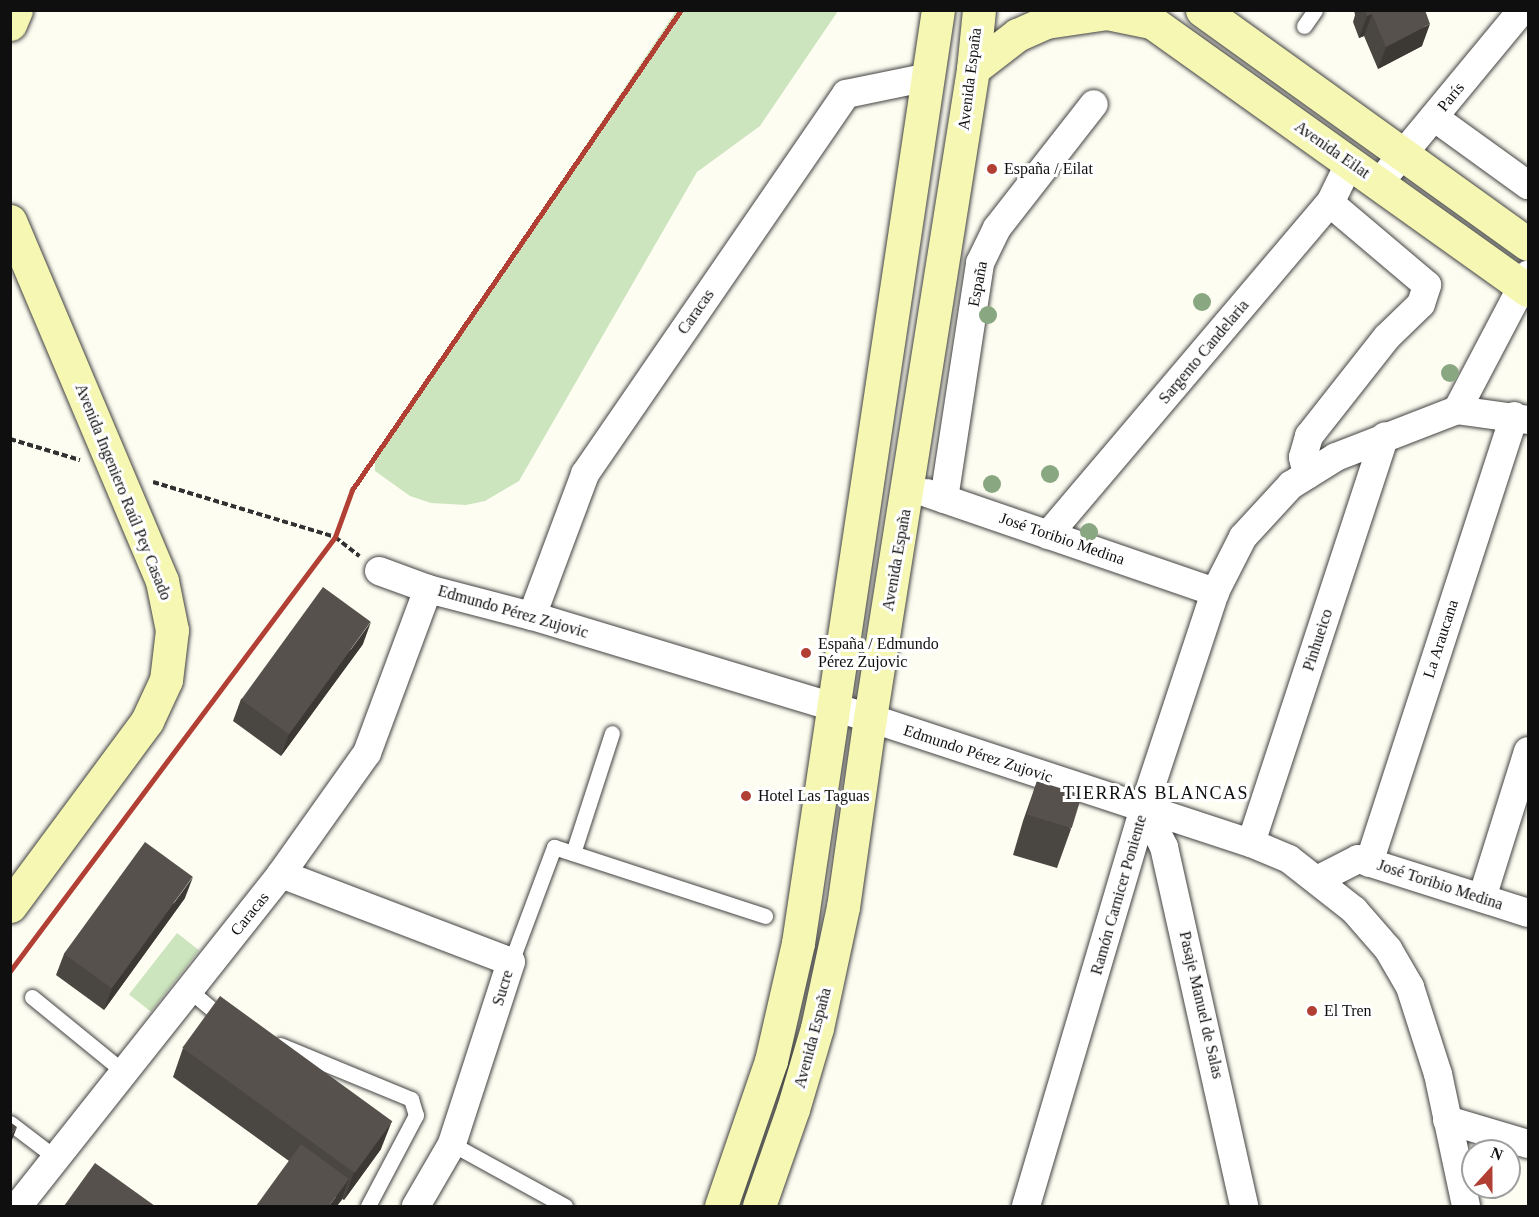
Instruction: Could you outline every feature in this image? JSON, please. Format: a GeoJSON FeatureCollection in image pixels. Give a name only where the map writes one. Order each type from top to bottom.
{"type":"FeatureCollection","features":[{"type":"Feature","properties":{"kind":"street"},"geometry":{"type":"LineString","coordinates":[[10,24],[16,10]]}},
{"type":"Feature","properties":{"kind":"street"},"geometry":{"type":"LineString","coordinates":[[721,1206],[759,1101],[790,985],[834,708],[938,10]]}},
{"type":"Feature","properties":{"kind":"street","name":"Avenida España"},"geometry":{"type":"LineString","coordinates":[[759,1206],[793,1109],[835,949],[974,69],[979,10]]}},
{"type":"Feature","properties":{"kind":"street"},"geometry":{"type":"LineString","coordinates":[[1202,10],[1528,244]]}},
{"type":"Feature","properties":{"kind":"street","name":"París"},"geometry":{"type":"LineString","coordinates":[[1379,183],[1522,10]]}},
{"type":"Feature","properties":{"kind":"street"},"geometry":{"type":"LineString","coordinates":[[974,69],[1017,35],[1046,22],[1107,13],[1143,16]]}},
{"type":"Feature","properties":{"kind":"street","name":"Avenida Eilat"},"geometry":{"type":"LineString","coordinates":[[1143,16],[1379,183],[1527,283]]}},
{"type":"Feature","properties":{"kind":"street","name":"Caracas"},"geometry":{"type":"LineString","coordinates":[[532,616],[585,474],[846,94],[928,77]]}},
{"type":"Feature","properties":{"kind":"street","name":"España"},"geometry":{"type":"LineString","coordinates":[[944,499],[980,263],[997,228],[1094,104]]}},
{"type":"Feature","properties":{"kind":"street"},"geometry":{"type":"LineString","coordinates":[[1435,118],[1528,185]]}},
{"type":"Feature","properties":{"kind":"street","name":"Sargento Candelaria"},"geometry":{"type":"LineString","coordinates":[[1048,535],[1330,203],[1350,162]]}},
{"type":"Feature","properties":{"kind":"street"},"geometry":{"type":"LineString","coordinates":[[1307,475],[1303,458],[1309,436],[1388,337],[1420,304],[1427,285],[1330,203]]}},
{"type":"Feature","properties":{"kind":"street","name":"Avenida Ingeniero Raúl Pey Casado"},"geometry":{"type":"LineString","coordinates":[[10,221],[116,471],[169,605],[172,630],[166,680],[147,721],[11,905]]}},
{"type":"Feature","properties":{"kind":"street"},"geometry":{"type":"LineString","coordinates":[[1521,418],[1457,410],[1527,283]]}},
{"type":"Feature","properties":{"kind":"street","name":"Ramón Carnicer Poniente"},"geometry":{"type":"LineString","coordinates":[[1026,1206],[1144,807],[1215,592],[1243,537],[1291,485],[1307,475],[1385,436],[1457,410]]}},
{"type":"Feature","properties":{"kind":"street","name":"La Araucana"},"geometry":{"type":"LineString","coordinates":[[1369,863],[1521,418]]}},
{"type":"Feature","properties":{"kind":"street","name":"Pinhueico"},"geometry":{"type":"LineString","coordinates":[[1251,843],[1385,436]]}},
{"type":"Feature","properties":{"kind":"street","name":"José Toribio Medina"},"geometry":{"type":"LineString","coordinates":[[909,486],[1215,592]]}},
{"type":"Feature","properties":{"kind":"street","name":"Edmundo Pérez Zujovic"},"geometry":{"type":"LineString","coordinates":[[379,571],[428,589],[532,616],[870,718],[1251,843],[1288,859],[1319,879],[1360,917],[1405,977],[1426,1033],[1466,1206]]}},
{"type":"Feature","properties":{"kind":"street","name":"Caracas"},"geometry":{"type":"LineString","coordinates":[[18,1206],[282,874],[367,753],[428,589]]}},
{"type":"Feature","properties":{"kind":"street"},"geometry":{"type":"LineString","coordinates":[[1482,898],[1528,751]]}},
{"type":"Feature","properties":{"kind":"street","name":"Pasaje Manuel de Salas"},"geometry":{"type":"LineString","coordinates":[[1144,807],[1164,847],[1244,1206]]}},
{"type":"Feature","properties":{"kind":"street","name":"José Toribio Medina"},"geometry":{"type":"LineString","coordinates":[[1319,879],[1358,859],[1528,913]]}},
{"type":"Feature","properties":{"kind":"street","name":"Sucre"},"geometry":{"type":"LineString","coordinates":[[282,874],[511,962],[452,1144],[422,1204]]}},
{"type":"Feature","properties":{"kind":"street"},"geometry":{"type":"LineString","coordinates":[[1447,1120],[1528,1144]]}},
{"type":"Feature","properties":{"kind":"lane"},"geometry":{"type":"LineString","coordinates":[[1304,26],[1315,10]]}},
{"type":"Feature","properties":{"kind":"lane"},"geometry":{"type":"LineString","coordinates":[[573,853],[612,733]]}},
{"type":"Feature","properties":{"kind":"lane"},"geometry":{"type":"LineString","coordinates":[[511,962],[554,847],[765,916]]}},
{"type":"Feature","properties":{"kind":"lane"},"geometry":{"type":"LineString","coordinates":[[189,990],[242,1029]]}},
{"type":"Feature","properties":{"kind":"lane"},"geometry":{"type":"LineString","coordinates":[[32,997],[124,1072]]}},
{"type":"Feature","properties":{"kind":"lane"},"geometry":{"type":"LineString","coordinates":[[263,1038],[411,1099],[416,1115],[368,1206]]}},
{"type":"Feature","properties":{"kind":"lane"},"geometry":{"type":"LineString","coordinates":[[10,1123],[56,1158]]}},
{"type":"Feature","properties":{"kind":"lane"},"geometry":{"type":"LineString","coordinates":[[452,1144],[566,1206]]}},
{"type":"Feature","properties":{"kind":"path"},"geometry":{"type":"LineString","coordinates":[[10,440],[335,537],[379,571]]}},
{"type":"Feature","properties":{"kind":"green space"},"geometry":{"type":"Polygon","coordinates":[[[676,11],[838,11],[760,126],[697,172],[519,481],[485,501],[466,505],[431,503],[410,496],[375,471],[375,459],[676,11]]]}},
{"type":"Feature","properties":{"kind":"green space"},"geometry":{"type":"Polygon","coordinates":[[[177,933],[199,950],[151,1012],[129,994],[177,933]]]}},
{"type":"Feature","properties":{"kind":"building"},"geometry":{"type":"Polygon","coordinates":[[[1365,10],[1425,10],[1430,24],[1386,47],[1372,14],[1367,16],[1365,10]]]}},
{"type":"Feature","properties":{"kind":"building"},"geometry":{"type":"Polygon","coordinates":[[[323,587],[371,622],[289,734],[241,699],[323,587]]]}},
{"type":"Feature","properties":{"kind":"building"},"geometry":{"type":"Polygon","coordinates":[[[1037,781],[1082,795],[1072,828],[1027,814],[1037,781]]]}},
{"type":"Feature","properties":{"kind":"building"},"geometry":{"type":"Polygon","coordinates":[[[145,842],[193,877],[112,988],[64,954],[145,842]]]}},
{"type":"Feature","properties":{"kind":"building"},"geometry":{"type":"Polygon","coordinates":[[[220,996],[392,1121],[355,1173],[182,1048],[220,996]]]}},
{"type":"Feature","properties":{"kind":"building"},"geometry":{"type":"Polygon","coordinates":[[[10,1122],[17,1127],[10,1136],[10,1122]]]}},
{"type":"Feature","properties":{"kind":"building"},"geometry":{"type":"Polygon","coordinates":[[[301,1144],[349,1179],[329,1206],[256,1206],[301,1144]]]}},
{"type":"Feature","properties":{"kind":"building"},"geometry":{"type":"Polygon","coordinates":[[[95,1163],[155,1206],[64,1206],[95,1163]]]}},
{"type":"Feature","properties":{"kind":"railway"},"geometry":{"type":"LineString","coordinates":[[10,971],[335,537],[352,490],[681,10]]}},
{"type":"Feature","properties":{"kind":"place","name":"España / Eilat"},"geometry":{"type":"Point","coordinates":[992,169]}},
{"type":"Feature","properties":{"kind":"place","name":"España / Edmundo Pérez Zujovic"},"geometry":{"type":"Point","coordinates":[806,653]}},
{"type":"Feature","properties":{"kind":"place","name":"Hotel Las Taguas"},"geometry":{"type":"Point","coordinates":[746,796]}},
{"type":"Feature","properties":{"kind":"place","name":"El Tren"},"geometry":{"type":"Point","coordinates":[1312,1011]}},
{"type":"Feature","properties":{"kind":"district","name":"TIERRAS BLANCAS"},"geometry":{"type":"Point","coordinates":[1156,793]}}]}
